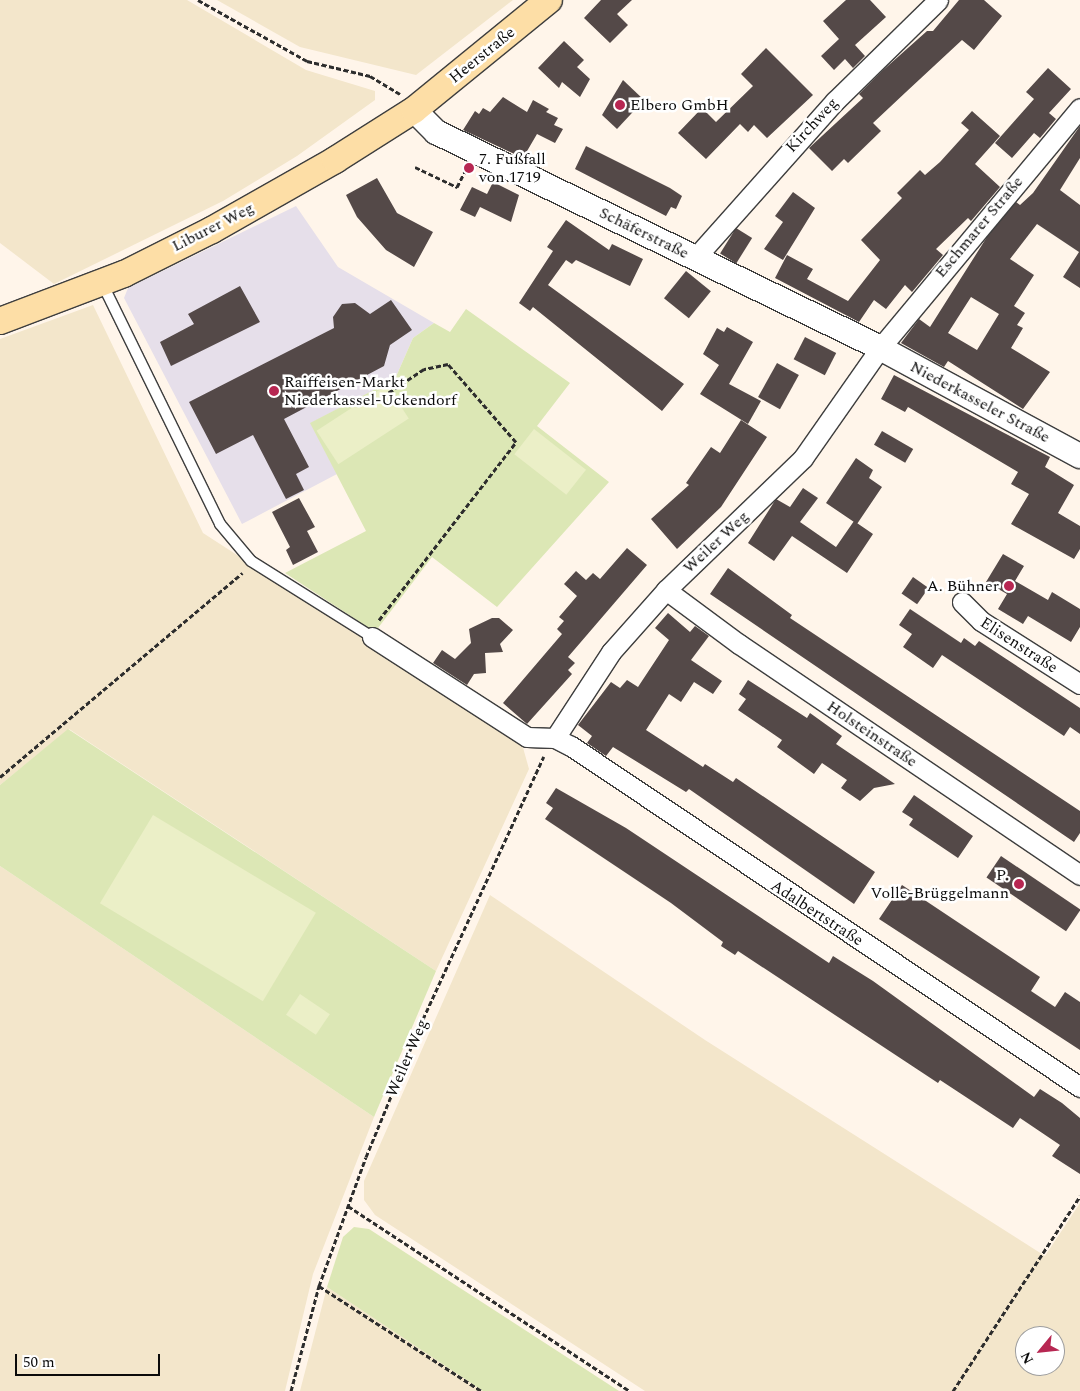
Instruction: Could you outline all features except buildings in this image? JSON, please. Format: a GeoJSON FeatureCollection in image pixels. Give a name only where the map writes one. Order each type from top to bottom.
{"type":"FeatureCollection","features":[{"type":"Feature","properties":{"kind":"main road","name":"Heerstraße"},"geometry":{"type":"LineString","coordinates":[[414,110],[549,0]]}},
{"type":"Feature","properties":{"kind":"main road","name":"Liburer Weg"},"geometry":{"type":"LineString","coordinates":[[0,321],[102,283],[212,230],[414,110]]}},
{"type":"Feature","properties":{"kind":"street","name":"Kirchweg"},"geometry":{"type":"LineString","coordinates":[[695,258],[834,101],[938,0]]}},
{"type":"Feature","properties":{"kind":"street","name":"Eschmarer Straße"},"geometry":{"type":"LineString","coordinates":[[880,348],[1080,108]]}},
{"type":"Feature","properties":{"kind":"street","name":"Schäferstraße"},"geometry":{"type":"LineString","coordinates":[[414,110],[436,132],[880,348]]}},
{"type":"Feature","properties":{"kind":"street","name":"Niederkasseler Straße"},"geometry":{"type":"LineString","coordinates":[[880,348],[1080,456]]}},
{"type":"Feature","properties":{"kind":"street","name":"Weiler Weg"},"geometry":{"type":"LineString","coordinates":[[555,738],[611,652],[666,590],[804,458],[880,348]]}},
{"type":"Feature","properties":{"kind":"street","name":"Holsteinstraße"},"geometry":{"type":"LineString","coordinates":[[666,590],[739,644],[1080,875]]}},
{"type":"Feature","properties":{"kind":"street","name":"Elisenstraße"},"geometry":{"type":"LineString","coordinates":[[962,602],[981,621],[1080,684]]}},
{"type":"Feature","properties":{"kind":"street"},"geometry":{"type":"LineString","coordinates":[[370,635],[527,737],[555,738]]}},
{"type":"Feature","properties":{"kind":"street","name":"Adalbertstraße"},"geometry":{"type":"LineString","coordinates":[[555,738],[1080,1087]]}},
{"type":"Feature","properties":{"kind":"lane"},"geometry":{"type":"LineString","coordinates":[[102,283],[220,524],[251,561],[370,635]]}},
{"type":"Feature","properties":{"kind":"path"},"geometry":{"type":"LineString","coordinates":[[198,0],[307,61],[370,76],[396,90],[414,110]]}},
{"type":"Feature","properties":{"kind":"path"},"geometry":{"type":"LineString","coordinates":[[415,167],[457,187],[474,151]]}},
{"type":"Feature","properties":{"kind":"path"},"geometry":{"type":"LineString","coordinates":[[370,635],[516,442],[448,364],[424,369],[385,395]]}},
{"type":"Feature","properties":{"kind":"path"},"geometry":{"type":"LineString","coordinates":[[0,777],[236,580],[251,561]]}},
{"type":"Feature","properties":{"kind":"path","name":"Weiler Weg"},"geometry":{"type":"LineString","coordinates":[[291,1391],[320,1286],[348,1206],[427,1010],[555,738]]}},
{"type":"Feature","properties":{"kind":"path"},"geometry":{"type":"LineString","coordinates":[[953,1391],[1080,1196]]}},
{"type":"Feature","properties":{"kind":"path"},"geometry":{"type":"LineString","coordinates":[[348,1206],[630,1391]]}},
{"type":"Feature","properties":{"kind":"path"},"geometry":{"type":"LineString","coordinates":[[320,1286],[481,1391]]}},
{"type":"Feature","properties":{"kind":"shaded area"},"geometry":{"type":"Polygon","coordinates":[[[0,0],[187,0],[306,70],[375,91],[375,100],[297,156],[223,201],[54,284],[0,243],[0,0]]]}},
{"type":"Feature","properties":{"kind":"shaded area"},"geometry":{"type":"Polygon","coordinates":[[[217,0],[513,0],[416,75],[300,47],[217,0]]]}},
{"type":"Feature","properties":{"kind":"shaded area"},"geometry":{"type":"Polygon","coordinates":[[[296,206],[338,267],[434,323],[413,338],[395,379],[311,423],[337,474],[242,524],[124,298],[128,288],[296,206]]]}},
{"type":"Feature","properties":{"kind":"shaded area"},"geometry":{"type":"Polygon","coordinates":[[[93,305],[203,533],[512,733],[522,744],[529,769],[436,971],[69,729],[0,785],[0,339],[93,305]]]}},
{"type":"Feature","properties":{"kind":"shaded area"},"geometry":{"type":"Polygon","coordinates":[[[0,866],[374,1117],[313,1274],[285,1391],[0,1391],[0,866]]]}},
{"type":"Feature","properties":{"kind":"shaded area"},"geometry":{"type":"Polygon","coordinates":[[[490,895],[705,1040],[1045,1256],[1080,1203],[1080,1391],[645,1391],[375,1215],[364,1200],[364,1181],[490,895]]]}},
{"type":"Feature","properties":{"kind":"shaded area"},"geometry":{"type":"Polygon","coordinates":[[[327,1287],[483,1391],[300,1391],[327,1287]]]}},
{"type":"Feature","properties":{"kind":"green space"},"geometry":{"type":"Polygon","coordinates":[[[466,309],[570,383],[537,426],[609,482],[497,607],[432,557],[375,632],[285,573],[366,531],[310,423],[395,379],[413,338],[434,323],[450,332],[466,309]]]}},
{"type":"Feature","properties":{"kind":"green space"},"geometry":{"type":"Polygon","coordinates":[[[387,385],[409,419],[338,464],[317,431],[387,385]]]}},
{"type":"Feature","properties":{"kind":"green space"},"geometry":{"type":"Polygon","coordinates":[[[534,429],[586,470],[566,495],[514,454],[534,429]]]}},
{"type":"Feature","properties":{"kind":"green space"},"geometry":{"type":"Polygon","coordinates":[[[68,729],[436,971],[374,1117],[0,866],[0,785],[68,729]]]}},
{"type":"Feature","properties":{"kind":"green space"},"geometry":{"type":"Polygon","coordinates":[[[153,815],[316,913],[263,1001],[100,903],[153,815]]]}},
{"type":"Feature","properties":{"kind":"green space"},"geometry":{"type":"Polygon","coordinates":[[[300,994],[330,1014],[316,1035],[286,1015],[300,994]]]}},
{"type":"Feature","properties":{"kind":"green space"},"geometry":{"type":"Polygon","coordinates":[[[354,1227],[369,1229],[619,1391],[483,1391],[327,1287],[343,1237],[354,1227]]]}},
{"type":"Feature","properties":{"kind":"place","name":"Elbero GmbH"},"geometry":{"type":"Point","coordinates":[620,105]}},
{"type":"Feature","properties":{"kind":"place","name":"7. Fußfall von 1719"},"geometry":{"type":"Point","coordinates":[469,168]}},
{"type":"Feature","properties":{"kind":"place","name":"Raiffeisen-Markt Niederkassel-Uckendorf"},"geometry":{"type":"Point","coordinates":[274,391]}},
{"type":"Feature","properties":{"kind":"place","name":"A. Bühner"},"geometry":{"type":"Point","coordinates":[1009,586]}},
{"type":"Feature","properties":{"kind":"place","name":"P. Volle-Brüggelmann"},"geometry":{"type":"Point","coordinates":[1019,884]}}]}
